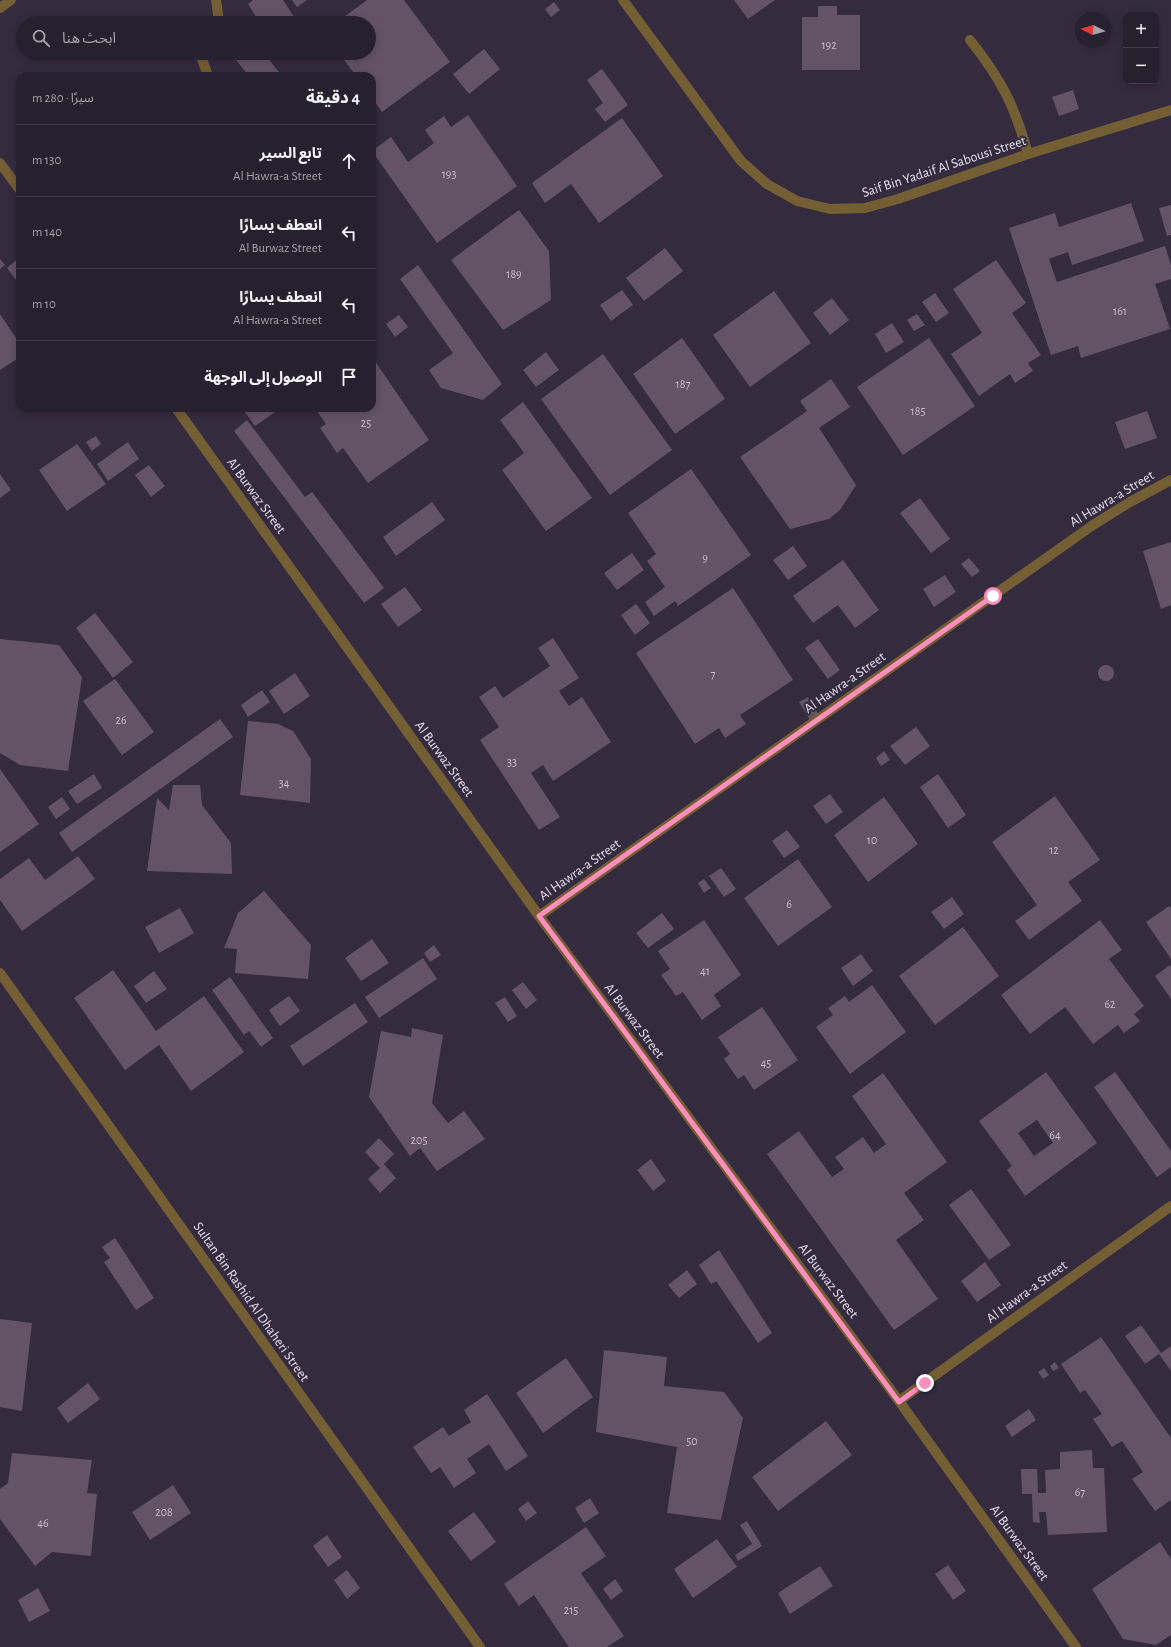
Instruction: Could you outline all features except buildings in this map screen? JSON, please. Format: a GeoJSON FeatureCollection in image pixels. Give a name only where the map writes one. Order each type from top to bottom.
{"type":"FeatureCollection","features":[{"type":"Feature","properties":{"kind":"street"},"geometry":{"type":"LineString","coordinates":[[0,8],[11,0]]}},
{"type":"Feature","properties":{"kind":"street"},"geometry":{"type":"LineString","coordinates":[[216,0],[218,16]]}},
{"type":"Feature","properties":{"kind":"street","name":"Saif Bin Yadaif Al Sabousi Street"},"geometry":{"type":"LineString","coordinates":[[623,0],[741,161],[767,184],[797,201],[830,209],[865,208],[1028,154],[1171,110]]}},
{"type":"Feature","properties":{"kind":"street"},"geometry":{"type":"LineString","coordinates":[[970,40],[990,65],[1007,93],[1020,123],[1028,154]]}},
{"type":"Feature","properties":{"kind":"street"},"geometry":{"type":"LineString","coordinates":[[202,60],[207,72]]}},
{"type":"Feature","properties":{"kind":"street"},"geometry":{"type":"LineString","coordinates":[[0,162],[16,184]]}},
{"type":"Feature","properties":{"kind":"street","name":"Al Burwaz Street"},"geometry":{"type":"LineString","coordinates":[[179,412],[539,916],[899,1402],[1076,1647]]}},
{"type":"Feature","properties":{"kind":"street","name":"Al Hawra-a Street"},"geometry":{"type":"LineString","coordinates":[[539,916],[1093,525],[1130,502],[1171,480]]}},
{"type":"Feature","properties":{"kind":"street","name":"Sultan Bin Rashid Al Dhaheri Street"},"geometry":{"type":"LineString","coordinates":[[0,973],[480,1647]]}},
{"type":"Feature","properties":{"kind":"street","name":"Al Hawra-a Street"},"geometry":{"type":"LineString","coordinates":[[899,1402],[1171,1206]]}},
{"type":"Feature","properties":{"kind":"route"},"geometry":{"type":"LineString","coordinates":[[925,1383],[899,1402],[539,916],[993,596]]}}]}
